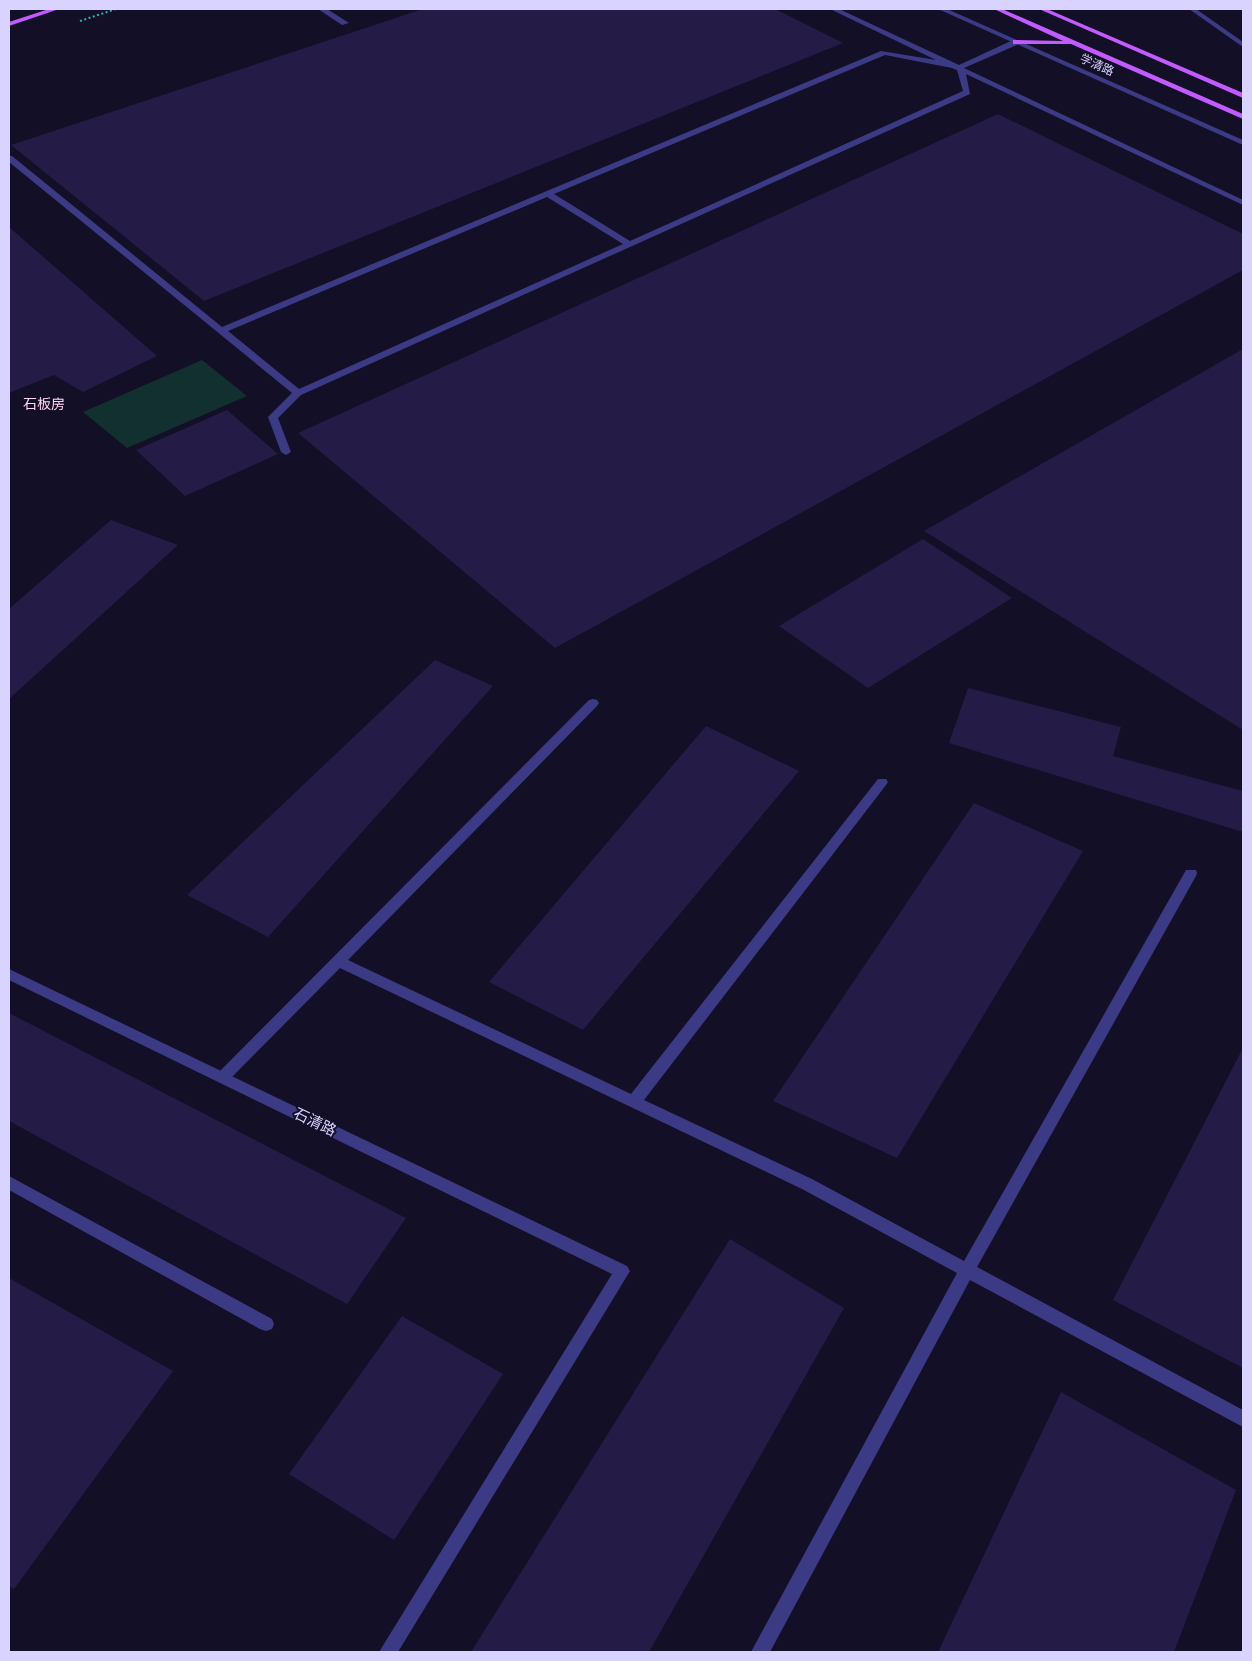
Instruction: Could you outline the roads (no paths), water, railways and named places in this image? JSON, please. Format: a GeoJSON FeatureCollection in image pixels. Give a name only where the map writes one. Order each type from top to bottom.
{"type":"FeatureCollection","features":[{"type":"Feature","properties":{"kind":"main road"},"geometry":{"type":"LineString","coordinates":[[9,24],[55,9]]}},
{"type":"Feature","properties":{"kind":"main road","name":"学清路"},"geometry":{"type":"LineString","coordinates":[[997,9],[1243,116]]}},
{"type":"Feature","properties":{"kind":"main road","name":"学清路"},"geometry":{"type":"LineString","coordinates":[[1042,9],[1243,96]]}},
{"type":"Feature","properties":{"kind":"main road"},"geometry":{"type":"LineString","coordinates":[[1016,42],[1075,43]]}},
{"type":"Feature","properties":{"kind":"street"},"geometry":{"type":"LineString","coordinates":[[322,9],[345,23]]}},
{"type":"Feature","properties":{"kind":"street"},"geometry":{"type":"LineString","coordinates":[[834,9],[960,67],[1243,203]]}},
{"type":"Feature","properties":{"kind":"street","name":"学清路"},"geometry":{"type":"LineString","coordinates":[[942,9],[1243,143]]}},
{"type":"Feature","properties":{"kind":"street"},"geometry":{"type":"LineString","coordinates":[[1192,9],[1243,45]]}},
{"type":"Feature","properties":{"kind":"street"},"geometry":{"type":"LineString","coordinates":[[220,331],[884,53],[960,67],[1016,42]]}},
{"type":"Feature","properties":{"kind":"street"},"geometry":{"type":"LineString","coordinates":[[286,452],[273,417],[298,393],[967,92],[960,67]]}},
{"type":"Feature","properties":{"kind":"street"},"geometry":{"type":"LineString","coordinates":[[9,158],[298,393]]}},
{"type":"Feature","properties":{"kind":"street"},"geometry":{"type":"LineString","coordinates":[[548,194],[629,244]]}},
{"type":"Feature","properties":{"kind":"street"},"geometry":{"type":"LineString","coordinates":[[223,1077],[593,703]]}},
{"type":"Feature","properties":{"kind":"street"},"geometry":{"type":"LineString","coordinates":[[634,1101],[882,782]]}},
{"type":"Feature","properties":{"kind":"street"},"geometry":{"type":"LineString","coordinates":[[760,1652],[967,1270],[1191,873]]}},
{"type":"Feature","properties":{"kind":"street"},"geometry":{"type":"LineString","coordinates":[[338,962],[806,1184],[1243,1418]]}},
{"type":"Feature","properties":{"kind":"street","name":"石清路"},"geometry":{"type":"LineString","coordinates":[[9,974],[622,1270],[388,1652]]}},
{"type":"Feature","properties":{"kind":"street"},"geometry":{"type":"LineString","coordinates":[[9,1184],[266,1324]]}},
{"type":"Feature","properties":{"kind":"district","name":"石板房"},"geometry":{"type":"Point","coordinates":[44,404]}}]}
